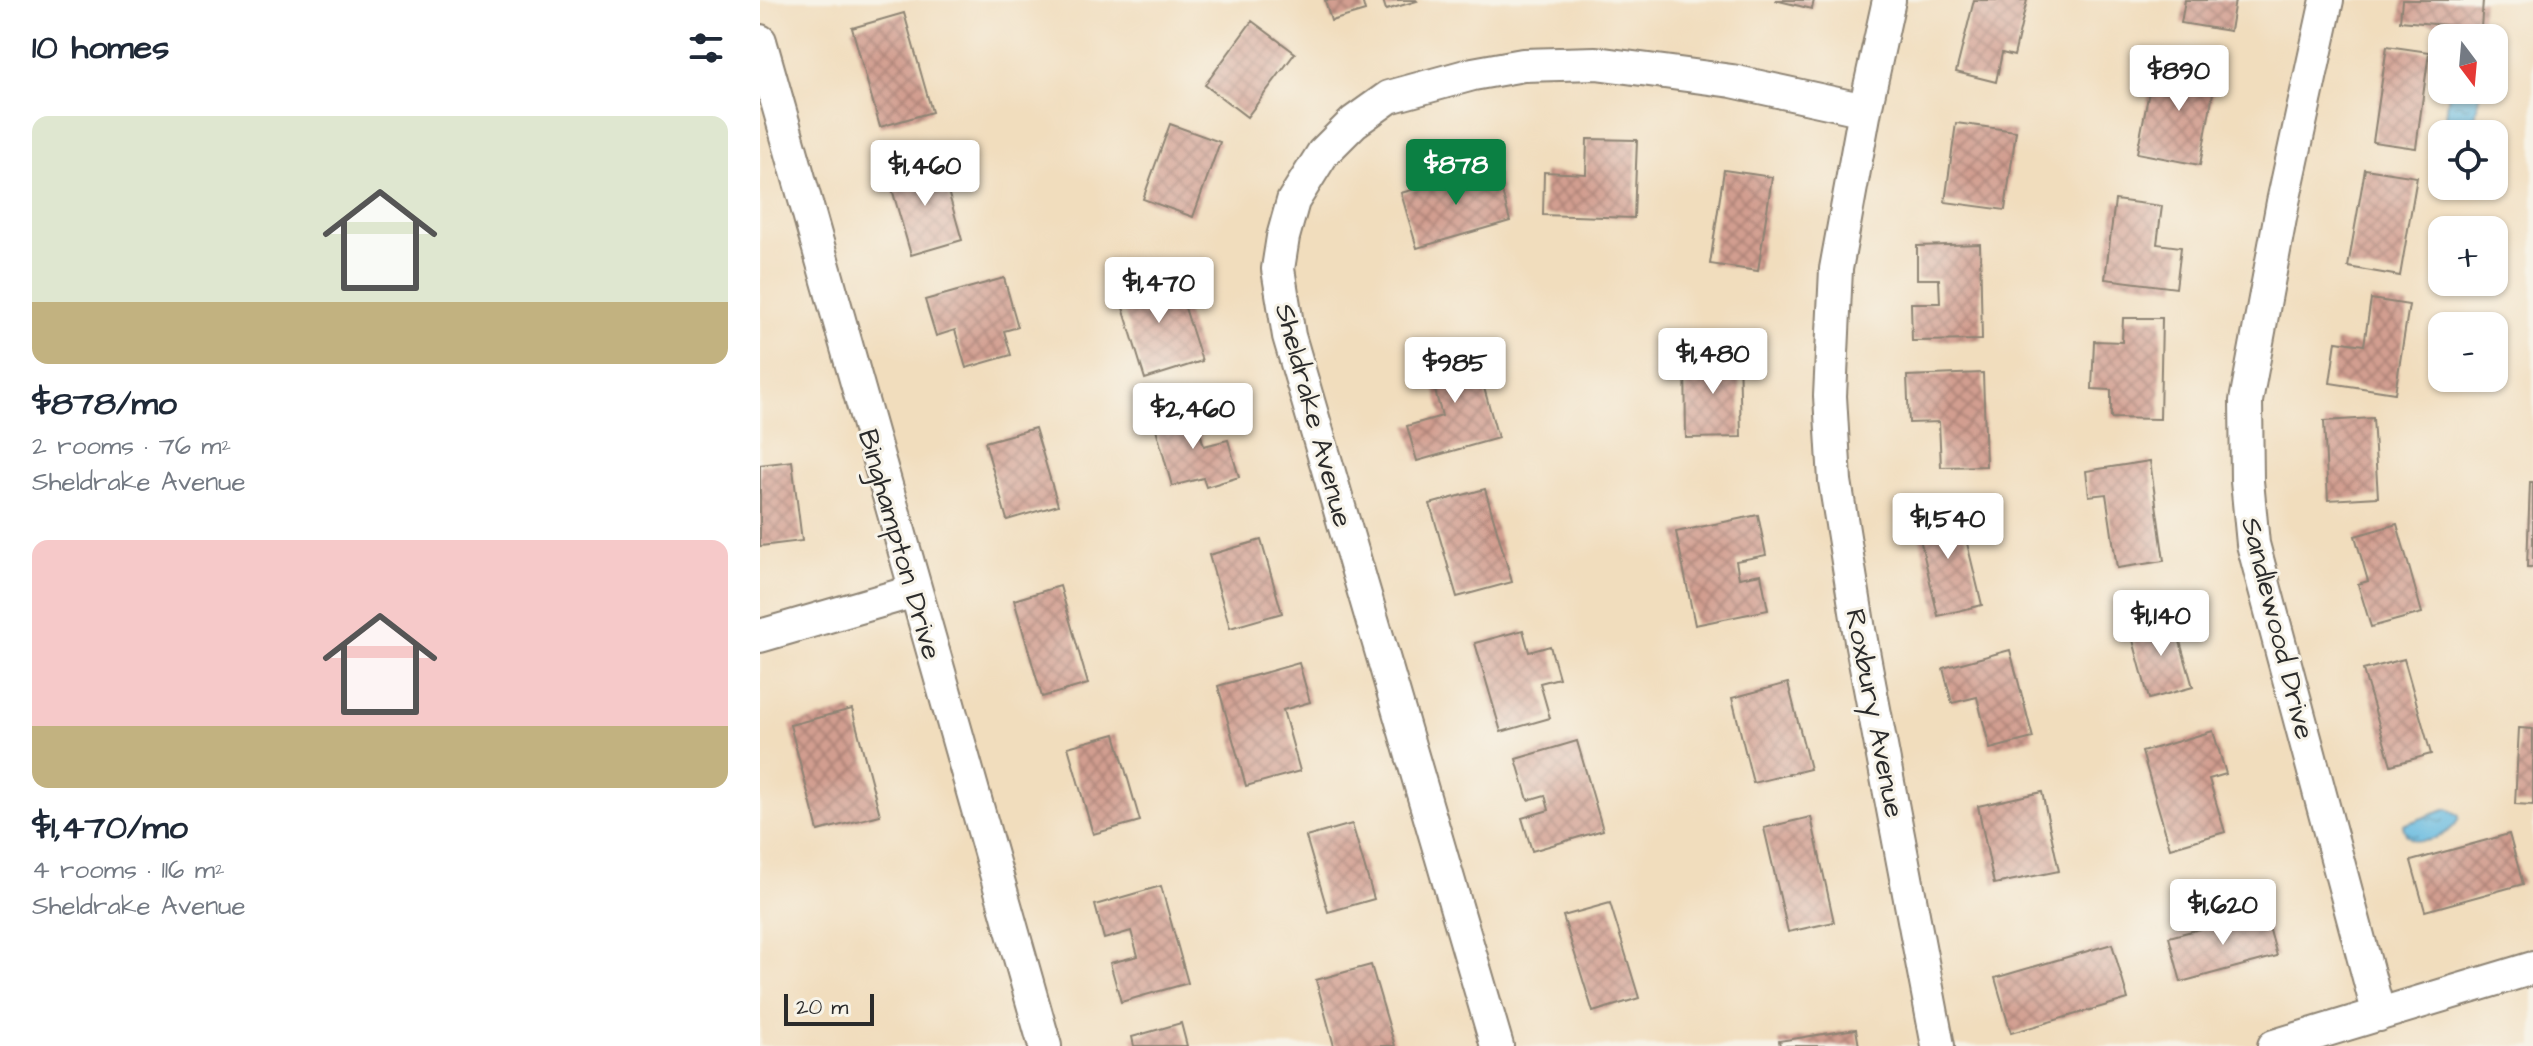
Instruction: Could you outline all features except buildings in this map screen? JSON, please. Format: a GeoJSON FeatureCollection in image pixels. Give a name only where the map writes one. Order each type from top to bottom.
{"type":"FeatureCollection","features":[{"type":"Feature","properties":{"kind":"street","name":"Roxbury Avenue"},"geometry":{"type":"LineString","coordinates":[[1889,0],[1836,269],[1830,396],[1835,481],[1859,630],[1938,1046]]}},
{"type":"Feature","properties":{"kind":"street","name":"Sandlewood Drive"},"geometry":{"type":"LineString","coordinates":[[2327,0],[2283,202],[2246,401],[2247,481],[2253,544],[2379,1015]]}},
{"type":"Feature","properties":{"kind":"street","name":"Binghampton Drive"},"geometry":{"type":"LineString","coordinates":[[760,41],[1045,1046]]}},
{"type":"Feature","properties":{"kind":"street","name":"Sheldrake Avenue"},"geometry":{"type":"LineString","coordinates":[[1497,1046],[1289,336],[1278,269],[1293,201],[1323,153],[1354,122],[1389,97],[1459,77],[1523,65],[1596,63],[1732,81],[1865,110]]}},
{"type":"Feature","properties":{"kind":"street"},"geometry":{"type":"LineString","coordinates":[[760,636],[915,591]]}},
{"type":"Feature","properties":{"kind":"street"},"geometry":{"type":"LineString","coordinates":[[2274,1046],[2533,968]]}},
{"type":"Feature","properties":{"kind":"water"},"geometry":{"type":"Polygon","coordinates":[[[2447,104],[2478,104],[2475,120],[2446,120],[2447,104]]]}},
{"type":"Feature","properties":{"kind":"water"},"geometry":{"type":"Polygon","coordinates":[[[2447,809],[2459,815],[2457,822],[2442,835],[2422,841],[2413,840],[2407,835],[2403,825],[2447,809]]]}}]}
